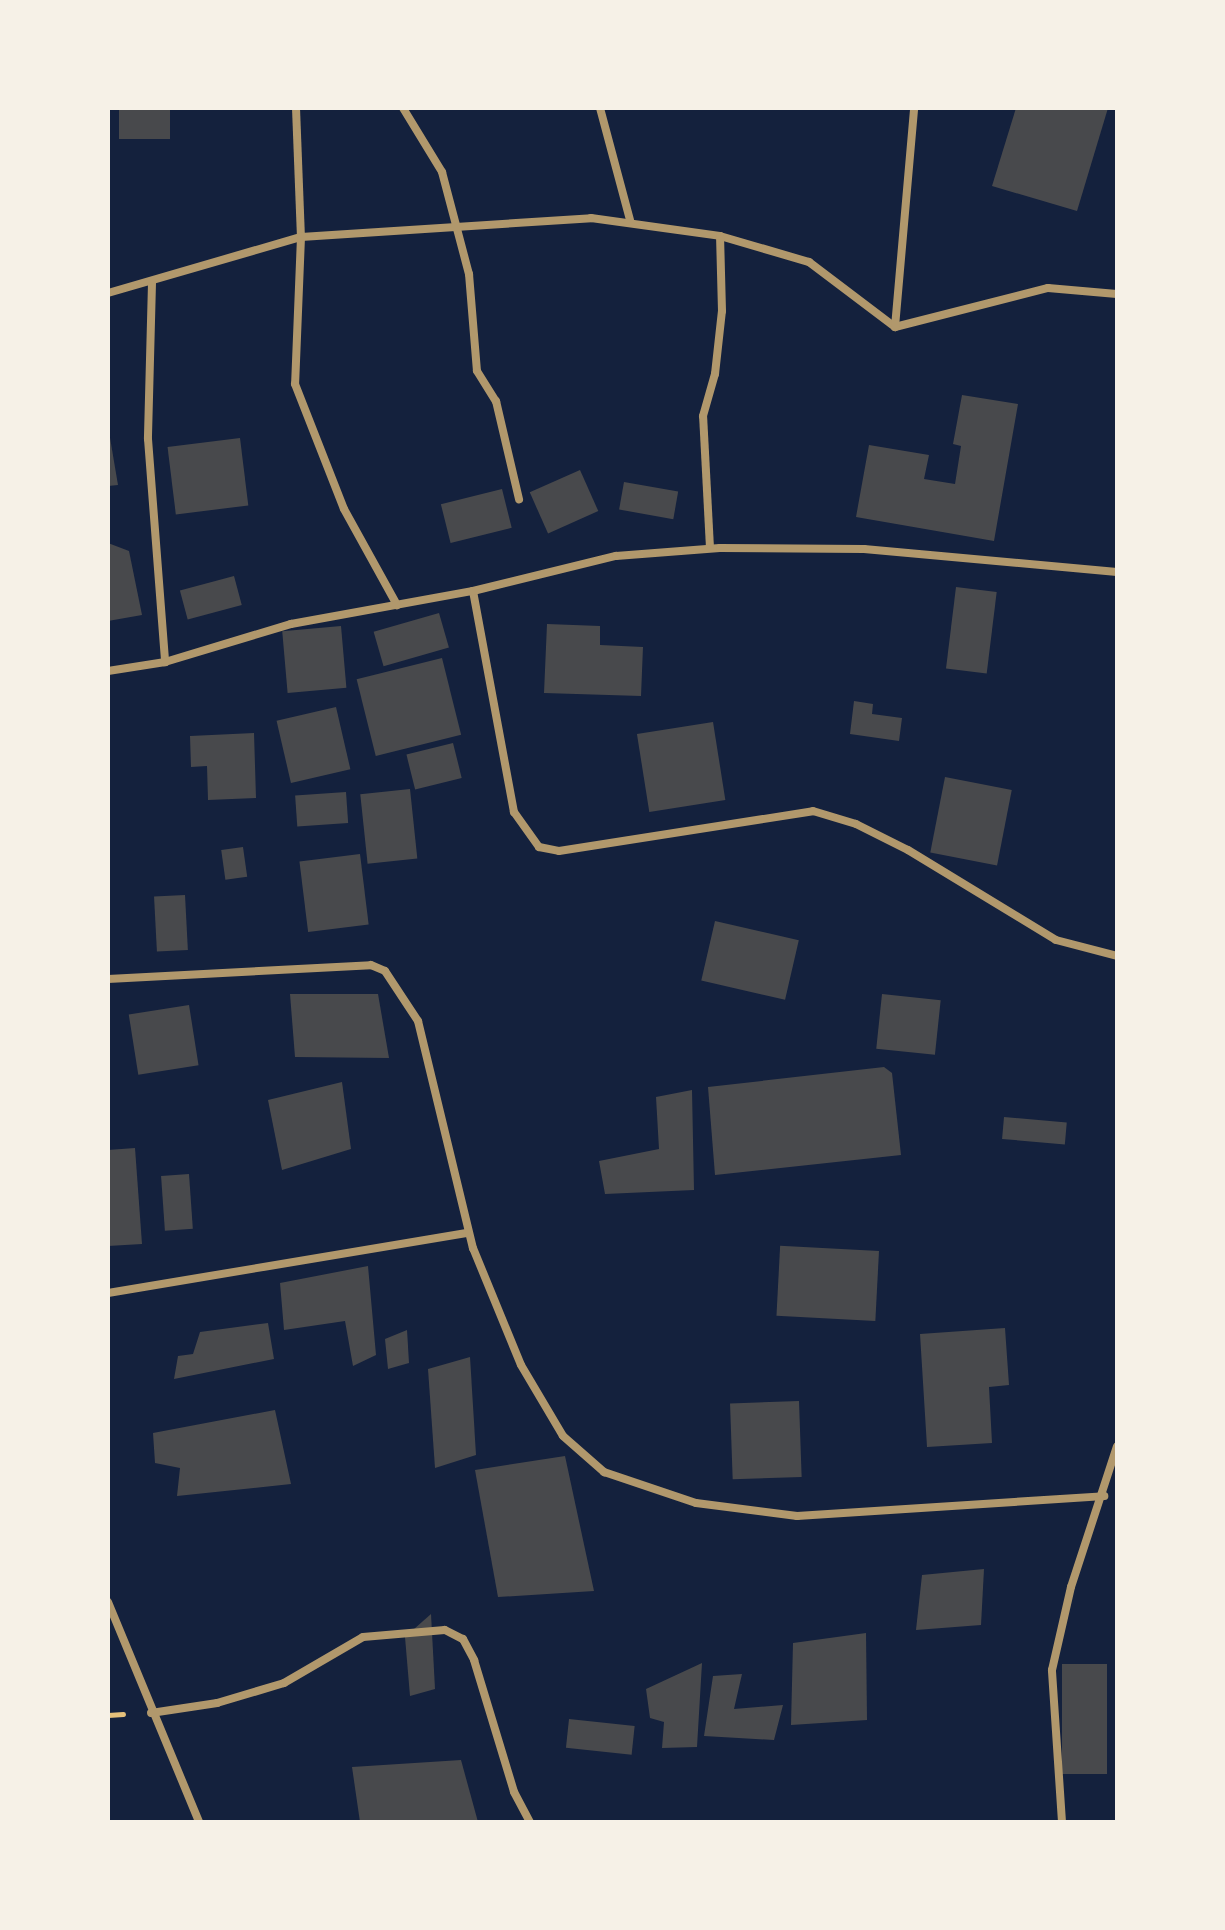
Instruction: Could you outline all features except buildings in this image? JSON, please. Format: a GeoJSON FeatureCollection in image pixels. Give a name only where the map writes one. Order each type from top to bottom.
{"type":"FeatureCollection","features":[{"type":"Feature","properties":{"kind":"street"},"geometry":{"type":"LineString","coordinates":[[296,108],[301,237],[295,384],[344,509],[397,605]]}},
{"type":"Feature","properties":{"kind":"street"},"geometry":{"type":"LineString","coordinates":[[403,108],[442,172],[453,226],[469,274],[477,371],[496,401],[519,499]]}},
{"type":"Feature","properties":{"kind":"street"},"geometry":{"type":"LineString","coordinates":[[600,108],[630,220]]}},
{"type":"Feature","properties":{"kind":"street"},"geometry":{"type":"LineString","coordinates":[[895,327],[914,108]]}},
{"type":"Feature","properties":{"kind":"street"},"geometry":{"type":"LineString","coordinates":[[108,293],[152,283],[301,237],[453,226],[630,220],[720,236],[809,262],[895,327]]}},
{"type":"Feature","properties":{"kind":"street"},"geometry":{"type":"LineString","coordinates":[[710,548],[703,416],[715,374],[722,311],[720,236]]}},
{"type":"Feature","properties":{"kind":"street"},"geometry":{"type":"LineString","coordinates":[[152,283],[148,439],[165,662]]}},
{"type":"Feature","properties":{"kind":"street"},"geometry":{"type":"LineString","coordinates":[[895,327],[1048,288],[1117,294]]}},
{"type":"Feature","properties":{"kind":"street"},"geometry":{"type":"LineString","coordinates":[[108,671],[165,662],[291,624],[473,591],[616,556],[710,548],[864,549],[1117,572]]}},
{"type":"Feature","properties":{"kind":"street"},"geometry":{"type":"LineString","coordinates":[[473,591],[514,812],[539,847],[559,851],[813,811],[856,824],[908,850],[1056,940],[1117,956]]}},
{"type":"Feature","properties":{"kind":"street"},"geometry":{"type":"LineString","coordinates":[[108,979],[371,965],[385,971],[418,1021],[468,1233],[521,1365],[553,1423],[586,1460],[620,1480],[706,1505],[797,1516],[1104,1496]]}},
{"type":"Feature","properties":{"kind":"street"},"geometry":{"type":"LineString","coordinates":[[108,1293],[468,1233]]}},
{"type":"Feature","properties":{"kind":"street"},"geometry":{"type":"LineString","coordinates":[[1062,1822],[1052,1670],[1071,1587],[1104,1496],[1117,1446]]}},
{"type":"Feature","properties":{"kind":"street"},"geometry":{"type":"LineString","coordinates":[[108,1602],[151,1713],[199,1822]]}},
{"type":"Feature","properties":{"kind":"street"},"geometry":{"type":"LineString","coordinates":[[151,1713],[217,1703],[284,1683],[363,1637],[445,1630],[463,1639],[474,1660],[514,1792],[530,1822]]}}]}
